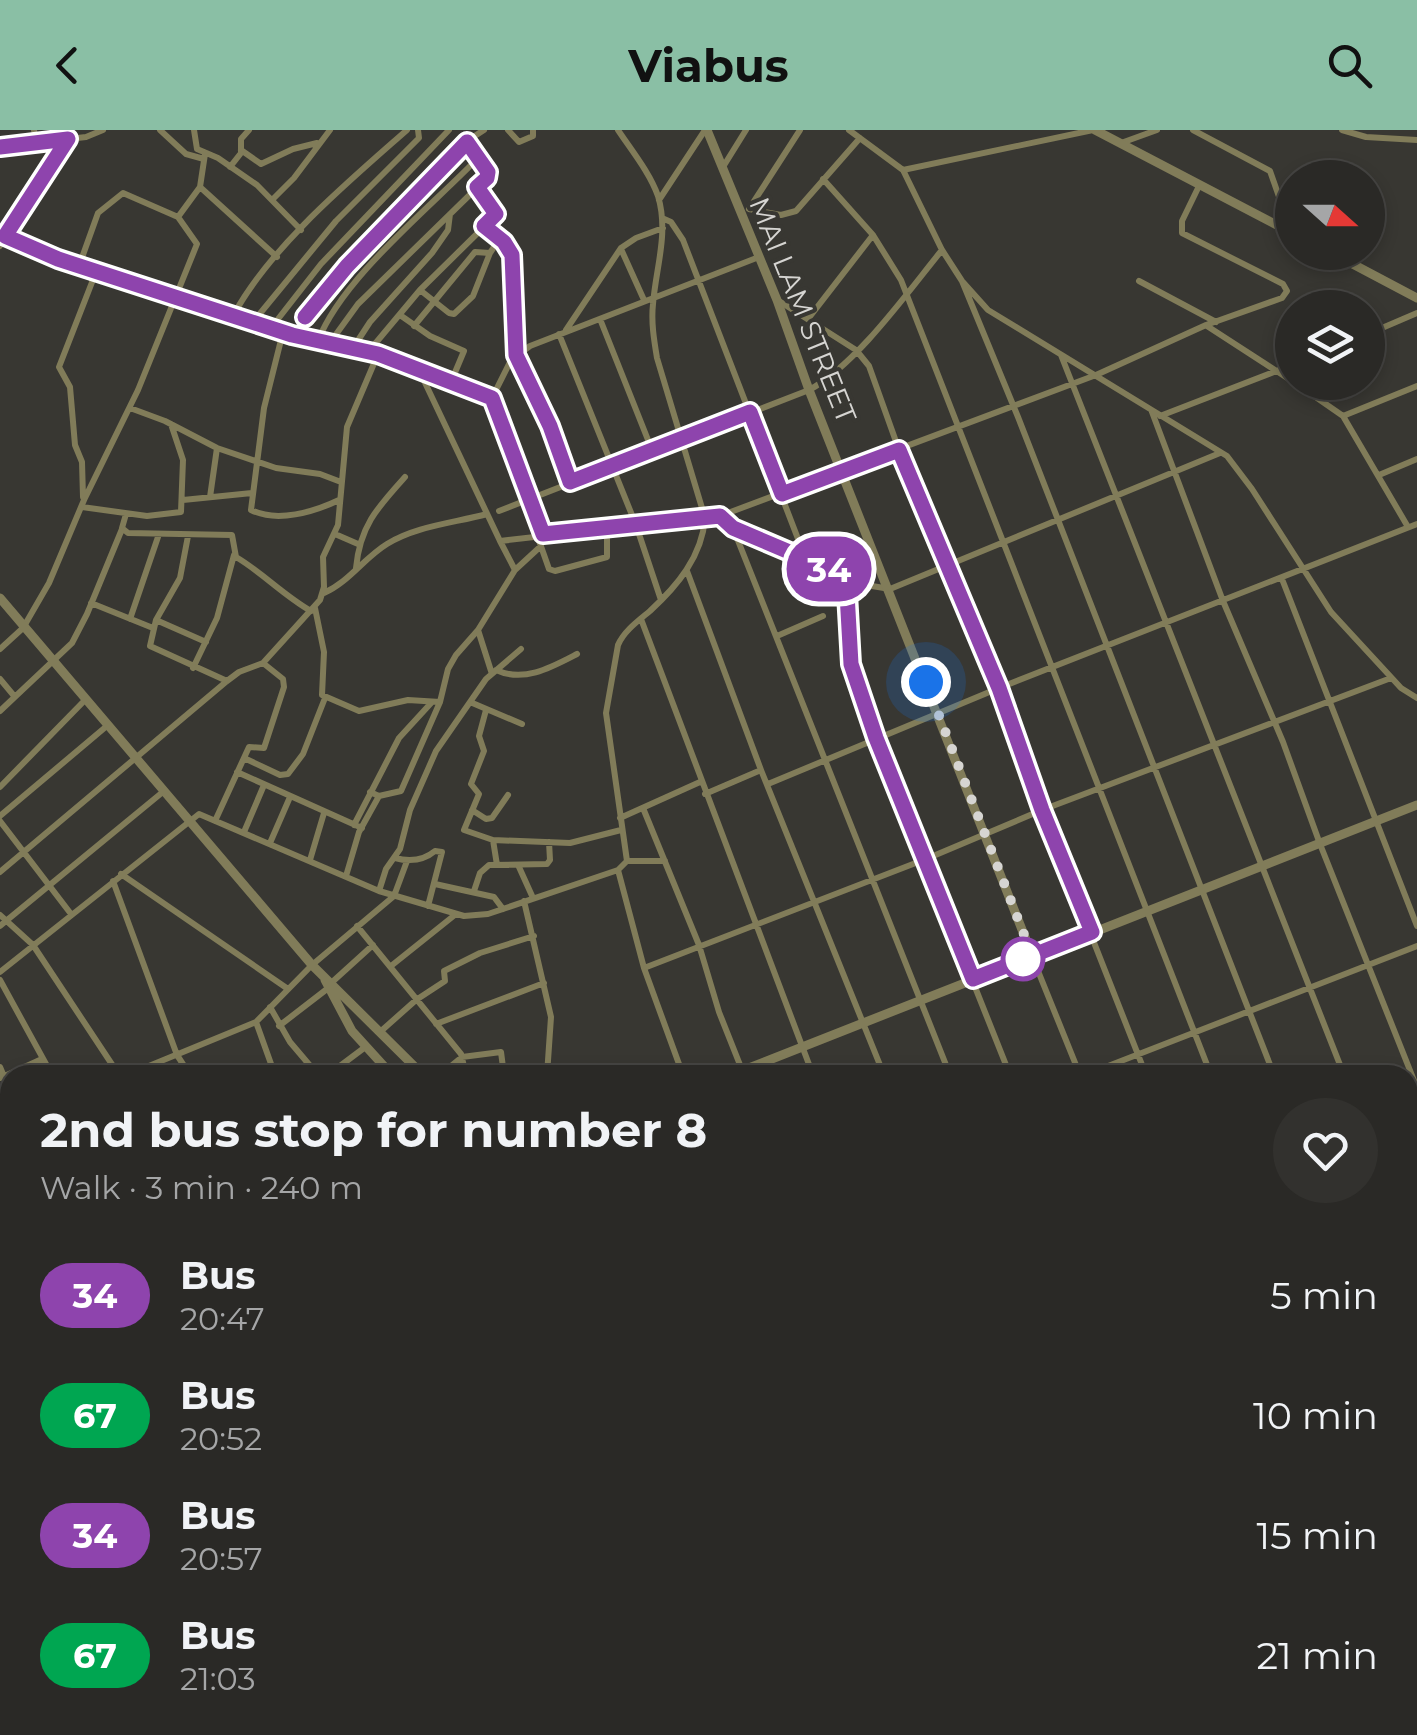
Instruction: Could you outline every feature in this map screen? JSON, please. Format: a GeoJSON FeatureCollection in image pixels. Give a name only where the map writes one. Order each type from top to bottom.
{"type":"FeatureCollection","features":[{"type":"Feature","properties":{"kind":"street"},"geometry":{"type":"LineString","coordinates":[[34,130],[36,142]]}},
{"type":"Feature","properties":{"kind":"street"},"geometry":{"type":"LineString","coordinates":[[0,147],[86,137],[103,130]]}},
{"type":"Feature","properties":{"kind":"street"},"geometry":{"type":"LineString","coordinates":[[160,130],[186,154],[198,160],[205,156]]}},
{"type":"Feature","properties":{"kind":"street"},"geometry":{"type":"LineString","coordinates":[[194,130],[195,144],[205,156],[230,167],[273,199],[301,230]]}},
{"type":"Feature","properties":{"kind":"street"},"geometry":{"type":"LineString","coordinates":[[230,167],[241,150],[240,139],[249,130]]}},
{"type":"Feature","properties":{"kind":"street"},"geometry":{"type":"LineString","coordinates":[[232,316],[244,295],[337,189],[407,130]]}},
{"type":"Feature","properties":{"kind":"street"},"geometry":{"type":"LineString","coordinates":[[253,322],[336,220],[419,138],[418,130]]}},
{"type":"Feature","properties":{"kind":"street"},"geometry":{"type":"LineString","coordinates":[[272,328],[321,264],[448,130]]}},
{"type":"Feature","properties":{"kind":"street"},"geometry":{"type":"LineString","coordinates":[[292,335],[347,266],[467,142],[484,130]]}},
{"type":"Feature","properties":{"kind":"street"},"geometry":{"type":"LineString","coordinates":[[508,130],[520,142],[534,136],[533,130]]}},
{"type":"Feature","properties":{"kind":"street"},"geometry":{"type":"LineString","coordinates":[[618,130],[652,182],[659,200],[663,228],[653,325],[657,358],[705,518],[700,544],[686,570],[619,640],[606,704],[627,862]]}},
{"type":"Feature","properties":{"kind":"street"},"geometry":{"type":"LineString","coordinates":[[659,200],[706,130]]}},
{"type":"Feature","properties":{"kind":"street","name":"MAI LAM STREET"},"geometry":{"type":"LineString","coordinates":[[706,130],[746,214],[809,390],[1032,955]]}},
{"type":"Feature","properties":{"kind":"street"},"geometry":{"type":"LineString","coordinates":[[722,168],[746,130]]}},
{"type":"Feature","properties":{"kind":"street"},"geometry":{"type":"LineString","coordinates":[[746,214],[800,130]]}},
{"type":"Feature","properties":{"kind":"street"},"geometry":{"type":"LineString","coordinates":[[849,130],[903,170],[942,250],[988,310],[1232,461],[1341,625],[1391,678],[1417,698]]}},
{"type":"Feature","properties":{"kind":"street"},"geometry":{"type":"LineString","coordinates":[[903,170],[1094,130],[1275,224]]}},
{"type":"Feature","properties":{"kind":"street"},"geometry":{"type":"LineString","coordinates":[[1121,144],[1158,130]]}},
{"type":"Feature","properties":{"kind":"street"},"geometry":{"type":"LineString","coordinates":[[1193,130],[1270,171],[1275,185]]}},
{"type":"Feature","properties":{"kind":"street"},"geometry":{"type":"LineString","coordinates":[[1342,130],[1417,140]]}},
{"type":"Feature","properties":{"kind":"street"},"geometry":{"type":"LineString","coordinates":[[273,199],[300,170],[326,131]]}},
{"type":"Feature","properties":{"kind":"street"},"geometry":{"type":"LineString","coordinates":[[746,214],[796,211],[860,138]]}},
{"type":"Feature","properties":{"kind":"street"},"geometry":{"type":"LineString","coordinates":[[0,246],[2,235],[68,139]]}},
{"type":"Feature","properties":{"kind":"street"},"geometry":{"type":"LineString","coordinates":[[328,344],[358,304],[487,178],[488,172],[467,142]]}},
{"type":"Feature","properties":{"kind":"street"},"geometry":{"type":"LineString","coordinates":[[241,150],[261,164],[293,149],[318,143]]}},
{"type":"Feature","properties":{"kind":"street"},"geometry":{"type":"LineString","coordinates":[[178,217],[200,188],[205,156]]}},
{"type":"Feature","properties":{"kind":"street"},"geometry":{"type":"LineString","coordinates":[[318,341],[328,318],[355,283],[479,157]]}},
{"type":"Feature","properties":{"kind":"street"},"geometry":{"type":"LineString","coordinates":[[823,180],[873,234],[906,294],[1207,1065]]}},
{"type":"Feature","properties":{"kind":"street"},"geometry":{"type":"LineString","coordinates":[[500,541],[720,516],[1013,407],[1206,325],[1282,298],[1287,291],[1283,284],[1182,233],[1182,221],[1199,186]]}},
{"type":"Feature","properties":{"kind":"street"},"geometry":{"type":"LineString","coordinates":[[323,594],[322,557],[335,534],[348,446],[347,427],[374,352],[420,290],[496,214],[477,187]]}},
{"type":"Feature","properties":{"kind":"street"},"geometry":{"type":"LineString","coordinates":[[200,188],[277,257]]}},
{"type":"Feature","properties":{"kind":"street"},"geometry":{"type":"LineString","coordinates":[[0,649],[23,628],[49,583],[130,408],[196,244],[178,217],[122,193],[98,213],[78,266]]}},
{"type":"Feature","properties":{"kind":"street"},"geometry":{"type":"LineString","coordinates":[[353,348],[370,322],[432,253],[448,230],[450,212]]}},
{"type":"Feature","properties":{"kind":"street"},"geometry":{"type":"LineString","coordinates":[[660,217],[678,230],[699,279],[805,557]]}},
{"type":"Feature","properties":{"kind":"street"},"geometry":{"type":"LineString","coordinates":[[484,226],[500,238],[512,255],[516,355],[550,426],[570,482]]}},
{"type":"Feature","properties":{"kind":"street"},"geometry":{"type":"LineString","coordinates":[[562,333],[621,248],[663,228]]}},
{"type":"Feature","properties":{"kind":"street"},"geometry":{"type":"LineString","coordinates":[[808,319],[873,234]]}},
{"type":"Feature","properties":{"kind":"street"},"geometry":{"type":"LineString","coordinates":[[2,235],[78,266],[282,332],[374,352],[492,398],[552,571],[609,554],[607,527]]}},
{"type":"Feature","properties":{"kind":"street"},"geometry":{"type":"LineString","coordinates":[[420,290],[451,315],[477,289],[500,238]]}},
{"type":"Feature","properties":{"kind":"street"},"geometry":{"type":"LineString","coordinates":[[621,248],[644,300]]}},
{"type":"Feature","properties":{"kind":"street"},"geometry":{"type":"LineString","coordinates":[[500,511],[809,390],[841,370],[942,250]]}},
{"type":"Feature","properties":{"kind":"street"},"geometry":{"type":"LineString","coordinates":[[414,326],[475,252],[490,253]]}},
{"type":"Feature","properties":{"kind":"street"},"geometry":{"type":"LineString","coordinates":[[432,253],[444,265]]}},
{"type":"Feature","properties":{"kind":"street"},"geometry":{"type":"LineString","coordinates":[[492,398],[516,355],[562,333],[759,257]]}},
{"type":"Feature","properties":{"kind":"street"},"geometry":{"type":"LineString","coordinates":[[1364,270],[1417,298]]}},
{"type":"Feature","properties":{"kind":"street"},"geometry":{"type":"LineString","coordinates":[[83,503],[82,462],[76,451],[70,415],[70,387],[59,367],[96,272]]}},
{"type":"Feature","properties":{"kind":"street"},"geometry":{"type":"LineString","coordinates":[[962,280],[1270,1065]]}},
{"type":"Feature","properties":{"kind":"street"},"geometry":{"type":"LineString","coordinates":[[1140,282],[1216,322]]}},
{"type":"Feature","properties":{"kind":"street"},"geometry":{"type":"LineString","coordinates":[[777,300],[856,350],[869,366],[899,450],[999,688],[1042,810],[1142,1065]]}},
{"type":"Feature","properties":{"kind":"street"},"geometry":{"type":"LineString","coordinates":[[1385,327],[1417,313]]}},
{"type":"Feature","properties":{"kind":"street"},"geometry":{"type":"LineString","coordinates":[[400,315],[464,352],[452,382]]}},
{"type":"Feature","properties":{"kind":"street"},"geometry":{"type":"LineString","coordinates":[[600,319],[652,450]]}},
{"type":"Feature","properties":{"kind":"street"},"geometry":{"type":"LineString","coordinates":[[1206,325],[1275,369]]}},
{"type":"Feature","properties":{"kind":"street"},"geometry":{"type":"LineString","coordinates":[[282,332],[264,408],[250,510],[258,514],[304,514],[340,500]]}},
{"type":"Feature","properties":{"kind":"street"},"geometry":{"type":"LineString","coordinates":[[562,333],[661,600]]}},
{"type":"Feature","properties":{"kind":"street"},"geometry":{"type":"LineString","coordinates":[[1060,354],[1340,1065]]}},
{"type":"Feature","properties":{"kind":"street"},"geometry":{"type":"LineString","coordinates":[[419,370],[515,570]]}},
{"type":"Feature","properties":{"kind":"street"},"geometry":{"type":"LineString","coordinates":[[1160,416],[1275,372]]}},
{"type":"Feature","properties":{"kind":"street"},"geometry":{"type":"LineString","coordinates":[[1343,416],[1417,386]]}},
{"type":"Feature","properties":{"kind":"street"},"geometry":{"type":"LineString","coordinates":[[1319,400],[1343,416],[1408,528]]}},
{"type":"Feature","properties":{"kind":"street"},"geometry":{"type":"LineString","coordinates":[[130,408],[217,448],[341,482]]}},
{"type":"Feature","properties":{"kind":"street"},"geometry":{"type":"LineString","coordinates":[[1152,411],[1406,1065]]}},
{"type":"Feature","properties":{"kind":"street"},"geometry":{"type":"LineString","coordinates":[[83,503],[126,514],[156,516],[181,512],[183,460],[171,424]]}},
{"type":"Feature","properties":{"kind":"street"},"geometry":{"type":"LineString","coordinates":[[210,497],[217,448]]}},
{"type":"Feature","properties":{"kind":"street"},"geometry":{"type":"LineString","coordinates":[[720,516],[733,528],[879,589],[890,589],[1222,452]]}},
{"type":"Feature","properties":{"kind":"street"},"geometry":{"type":"LineString","coordinates":[[1379,475],[1417,459]]}},
{"type":"Feature","properties":{"kind":"street"},"geometry":{"type":"LineString","coordinates":[[356,570],[358,544],[374,514],[405,477]]}},
{"type":"Feature","properties":{"kind":"street"},"geometry":{"type":"LineString","coordinates":[[183,500],[252,492]]}},
{"type":"Feature","properties":{"kind":"street"},"geometry":{"type":"LineString","coordinates":[[0,711],[65,652],[92,603],[126,514]]}},
{"type":"Feature","properties":{"kind":"street"},"geometry":{"type":"LineString","coordinates":[[1,870],[227,681],[263,663],[323,594],[399,537],[487,514]]}},
{"type":"Feature","properties":{"kind":"street"},"geometry":{"type":"LineString","coordinates":[[768,784],[1052,666],[1417,524]]}},
{"type":"Feature","properties":{"kind":"street"},"geometry":{"type":"LineString","coordinates":[[733,528],[946,1065]]}},
{"type":"Feature","properties":{"kind":"street"},"geometry":{"type":"LineString","coordinates":[[122,530],[141,535],[230,534],[236,538],[217,618],[193,668]]}},
{"type":"Feature","properties":{"kind":"street"},"geometry":{"type":"LineString","coordinates":[[130,619],[159,534]]}},
{"type":"Feature","properties":{"kind":"street"},"geometry":{"type":"LineString","coordinates":[[335,534],[358,544]]}},
{"type":"Feature","properties":{"kind":"street"},"geometry":{"type":"LineString","coordinates":[[188,536],[180,578],[155,624],[150,646],[227,681]]}},
{"type":"Feature","properties":{"kind":"street"},"geometry":{"type":"LineString","coordinates":[[370,792],[380,796],[402,790],[452,661],[478,630],[515,570],[541,546]]}},
{"type":"Feature","properties":{"kind":"street"},"geometry":{"type":"LineString","coordinates":[[235,554],[254,566],[285,596],[313,609]]}},
{"type":"Feature","properties":{"kind":"street"},"geometry":{"type":"LineString","coordinates":[[686,570],[761,770],[880,1065]]}},
{"type":"Feature","properties":{"kind":"street"},"geometry":{"type":"LineString","coordinates":[[846,576],[851,664],[876,738],[1006,1065]]}},
{"type":"Feature","properties":{"kind":"street"},"geometry":{"type":"LineString","coordinates":[[1282,579],[1417,926]]}},
{"type":"Feature","properties":{"kind":"street"},"geometry":{"type":"LineString","coordinates":[[0,598],[327,983],[413,1065]]}},
{"type":"Feature","properties":{"kind":"street"},"geometry":{"type":"LineString","coordinates":[[92,603],[206,642]]}},
{"type":"Feature","properties":{"kind":"street"},"geometry":{"type":"LineString","coordinates":[[313,609],[324,652],[320,690],[325,698],[359,711],[408,700],[437,702]]}},
{"type":"Feature","properties":{"kind":"street"},"geometry":{"type":"LineString","coordinates":[[777,636],[823,616]]}},
{"type":"Feature","properties":{"kind":"street"},"geometry":{"type":"LineString","coordinates":[[641,619],[809,1065]]}},
{"type":"Feature","properties":{"kind":"street"},"geometry":{"type":"LineString","coordinates":[[478,630],[494,672]]}},
{"type":"Feature","properties":{"kind":"street"},"geometry":{"type":"LineString","coordinates":[[380,891],[436,751],[494,672],[521,649]]}},
{"type":"Feature","properties":{"kind":"street"},"geometry":{"type":"LineString","coordinates":[[494,672],[528,674],[577,654]]}},
{"type":"Feature","properties":{"kind":"street"},"geometry":{"type":"LineString","coordinates":[[215,820],[252,745],[264,748],[284,687],[283,679],[263,663]]}},
{"type":"Feature","properties":{"kind":"street"},"geometry":{"type":"LineString","coordinates":[[644,968],[1212,744],[1391,678]]}},
{"type":"Feature","properties":{"kind":"street"},"geometry":{"type":"LineString","coordinates":[[0,679],[14,697]]}},
{"type":"Feature","properties":{"kind":"street"},"geometry":{"type":"LineString","coordinates":[[244,758],[284,775],[295,766],[325,698]]}},
{"type":"Feature","properties":{"kind":"street"},"geometry":{"type":"LineString","coordinates":[[0,787],[86,699]]}},
{"type":"Feature","properties":{"kind":"street"},"geometry":{"type":"LineString","coordinates":[[346,876],[370,792],[399,738],[437,702]]}},
{"type":"Feature","properties":{"kind":"street"},"geometry":{"type":"LineString","coordinates":[[470,702],[522,724]]}},
{"type":"Feature","properties":{"kind":"street"},"geometry":{"type":"LineString","coordinates":[[486,710],[479,736],[484,751],[471,784],[480,793],[464,830],[493,840],[573,843],[621,830]]}},
{"type":"Feature","properties":{"kind":"street"},"geometry":{"type":"LineString","coordinates":[[70,914],[0,818],[108,725]]}},
{"type":"Feature","properties":{"kind":"street"},"geometry":{"type":"LineString","coordinates":[[422,745],[436,751]]}},
{"type":"Feature","properties":{"kind":"street"},"geometry":{"type":"LineString","coordinates":[[244,832],[269,770]]}},
{"type":"Feature","properties":{"kind":"street"},"geometry":{"type":"LineString","coordinates":[[705,794],[761,770]]}},
{"type":"Feature","properties":{"kind":"street"},"geometry":{"type":"LineString","coordinates":[[236,772],[358,826]]}},
{"type":"Feature","properties":{"kind":"street"},"geometry":{"type":"LineString","coordinates":[[620,818],[700,782]]}},
{"type":"Feature","properties":{"kind":"street"},"geometry":{"type":"LineString","coordinates":[[0,926],[164,790]]}},
{"type":"Feature","properties":{"kind":"street"},"geometry":{"type":"LineString","coordinates":[[472,810],[486,819],[492,818],[508,795]]}},
{"type":"Feature","properties":{"kind":"street"},"geometry":{"type":"LineString","coordinates":[[358,826],[380,796]]}},
{"type":"Feature","properties":{"kind":"street"},"geometry":{"type":"LineString","coordinates":[[270,843],[290,798]]}},
{"type":"Feature","properties":{"kind":"street"},"geometry":{"type":"LineString","coordinates":[[760,1065],[1417,805]]}},
{"type":"Feature","properties":{"kind":"street"},"geometry":{"type":"LineString","coordinates":[[643,808],[699,945],[740,1065]]}},
{"type":"Feature","properties":{"kind":"street"},"geometry":{"type":"LineString","coordinates":[[310,860],[324,813]]}},
{"type":"Feature","properties":{"kind":"street"},"geometry":{"type":"LineString","coordinates":[[46,1065],[4,997],[0,976],[70,914],[198,814],[380,891],[456,914],[479,916],[618,870],[627,862],[665,861]]}},
{"type":"Feature","properties":{"kind":"street"},"geometry":{"type":"LineString","coordinates":[[493,840],[497,865]]}},
{"type":"Feature","properties":{"kind":"street"},"geometry":{"type":"LineString","coordinates":[[474,891],[481,871],[488,865],[519,867],[549,862],[550,842]]}},
{"type":"Feature","properties":{"kind":"street"},"geometry":{"type":"LineString","coordinates":[[395,858],[407,862],[442,852],[428,906]]}},
{"type":"Feature","properties":{"kind":"street"},"geometry":{"type":"LineString","coordinates":[[150,1065],[256,1022],[312,966],[394,896],[407,862]]}},
{"type":"Feature","properties":{"kind":"street"},"geometry":{"type":"LineString","coordinates":[[519,867],[552,1017],[548,1065]]}},
{"type":"Feature","properties":{"kind":"street"},"geometry":{"type":"LineString","coordinates":[[618,870],[644,968],[679,1065]]}},
{"type":"Feature","properties":{"kind":"street"},"geometry":{"type":"LineString","coordinates":[[122,874],[288,989]]}},
{"type":"Feature","properties":{"kind":"street"},"geometry":{"type":"LineString","coordinates":[[112,881],[184,1065]]}},
{"type":"Feature","properties":{"kind":"street"},"geometry":{"type":"LineString","coordinates":[[435,884],[494,897],[502,909]]}},
{"type":"Feature","properties":{"kind":"street"},"geometry":{"type":"LineString","coordinates":[[391,966],[456,914]]}},
{"type":"Feature","properties":{"kind":"street"},"geometry":{"type":"LineString","coordinates":[[0,915],[33,945],[116,1065]]}},
{"type":"Feature","properties":{"kind":"street"},"geometry":{"type":"LineString","coordinates":[[357,926],[462,1057],[464,1065]]}},
{"type":"Feature","properties":{"kind":"street"},"geometry":{"type":"LineString","coordinates":[[380,1033],[416,1000],[441,986],[445,981],[443,972],[534,936]]}},
{"type":"Feature","properties":{"kind":"street"},"geometry":{"type":"LineString","coordinates":[[279,1026],[373,946]]}},
{"type":"Feature","properties":{"kind":"street"},"geometry":{"type":"LineString","coordinates":[[1109,1065],[1417,946]]}},
{"type":"Feature","properties":{"kind":"street"},"geometry":{"type":"LineString","coordinates":[[1032,955],[1078,1065]]}},
{"type":"Feature","properties":{"kind":"street"},"geometry":{"type":"LineString","coordinates":[[327,983],[364,1048],[382,1065]]}},
{"type":"Feature","properties":{"kind":"street"},"geometry":{"type":"LineString","coordinates":[[436,1024],[544,983]]}},
{"type":"Feature","properties":{"kind":"street"},"geometry":{"type":"LineString","coordinates":[[270,1007],[279,1026],[309,1065]]}},
{"type":"Feature","properties":{"kind":"street"},"geometry":{"type":"LineString","coordinates":[[256,1022],[272,1065]]}},
{"type":"Feature","properties":{"kind":"street"},"geometry":{"type":"LineString","coordinates":[[341,1065],[364,1048]]}},
{"type":"Feature","properties":{"kind":"street"},"geometry":{"type":"LineString","coordinates":[[452,1065],[462,1057],[502,1052],[503,1065]]}},
{"type":"Feature","properties":{"kind":"street"},"geometry":{"type":"LineString","coordinates":[[29,1065],[42,1059]]}},
{"type":"Feature","properties":{"kind":"bus line","name":"34"},"geometry":{"type":"LineString","coordinates":[[0,147],[68,139],[5,236],[58,259],[292,335],[378,354],[492,398],[543,534],[720,516],[733,528],[846,576],[851,664],[876,738],[973,979],[1092,932],[1042,810],[999,688],[899,450],[782,494],[750,412],[570,482],[550,426],[516,355],[512,255],[509,247],[484,226],[496,214],[477,187],[488,172],[467,142],[347,266],[305,317]]}},
{"type":"Feature","properties":{"kind":"route"},"geometry":{"type":"LineString","coordinates":[[926,682],[1032,955],[1023,959]]}}]}
